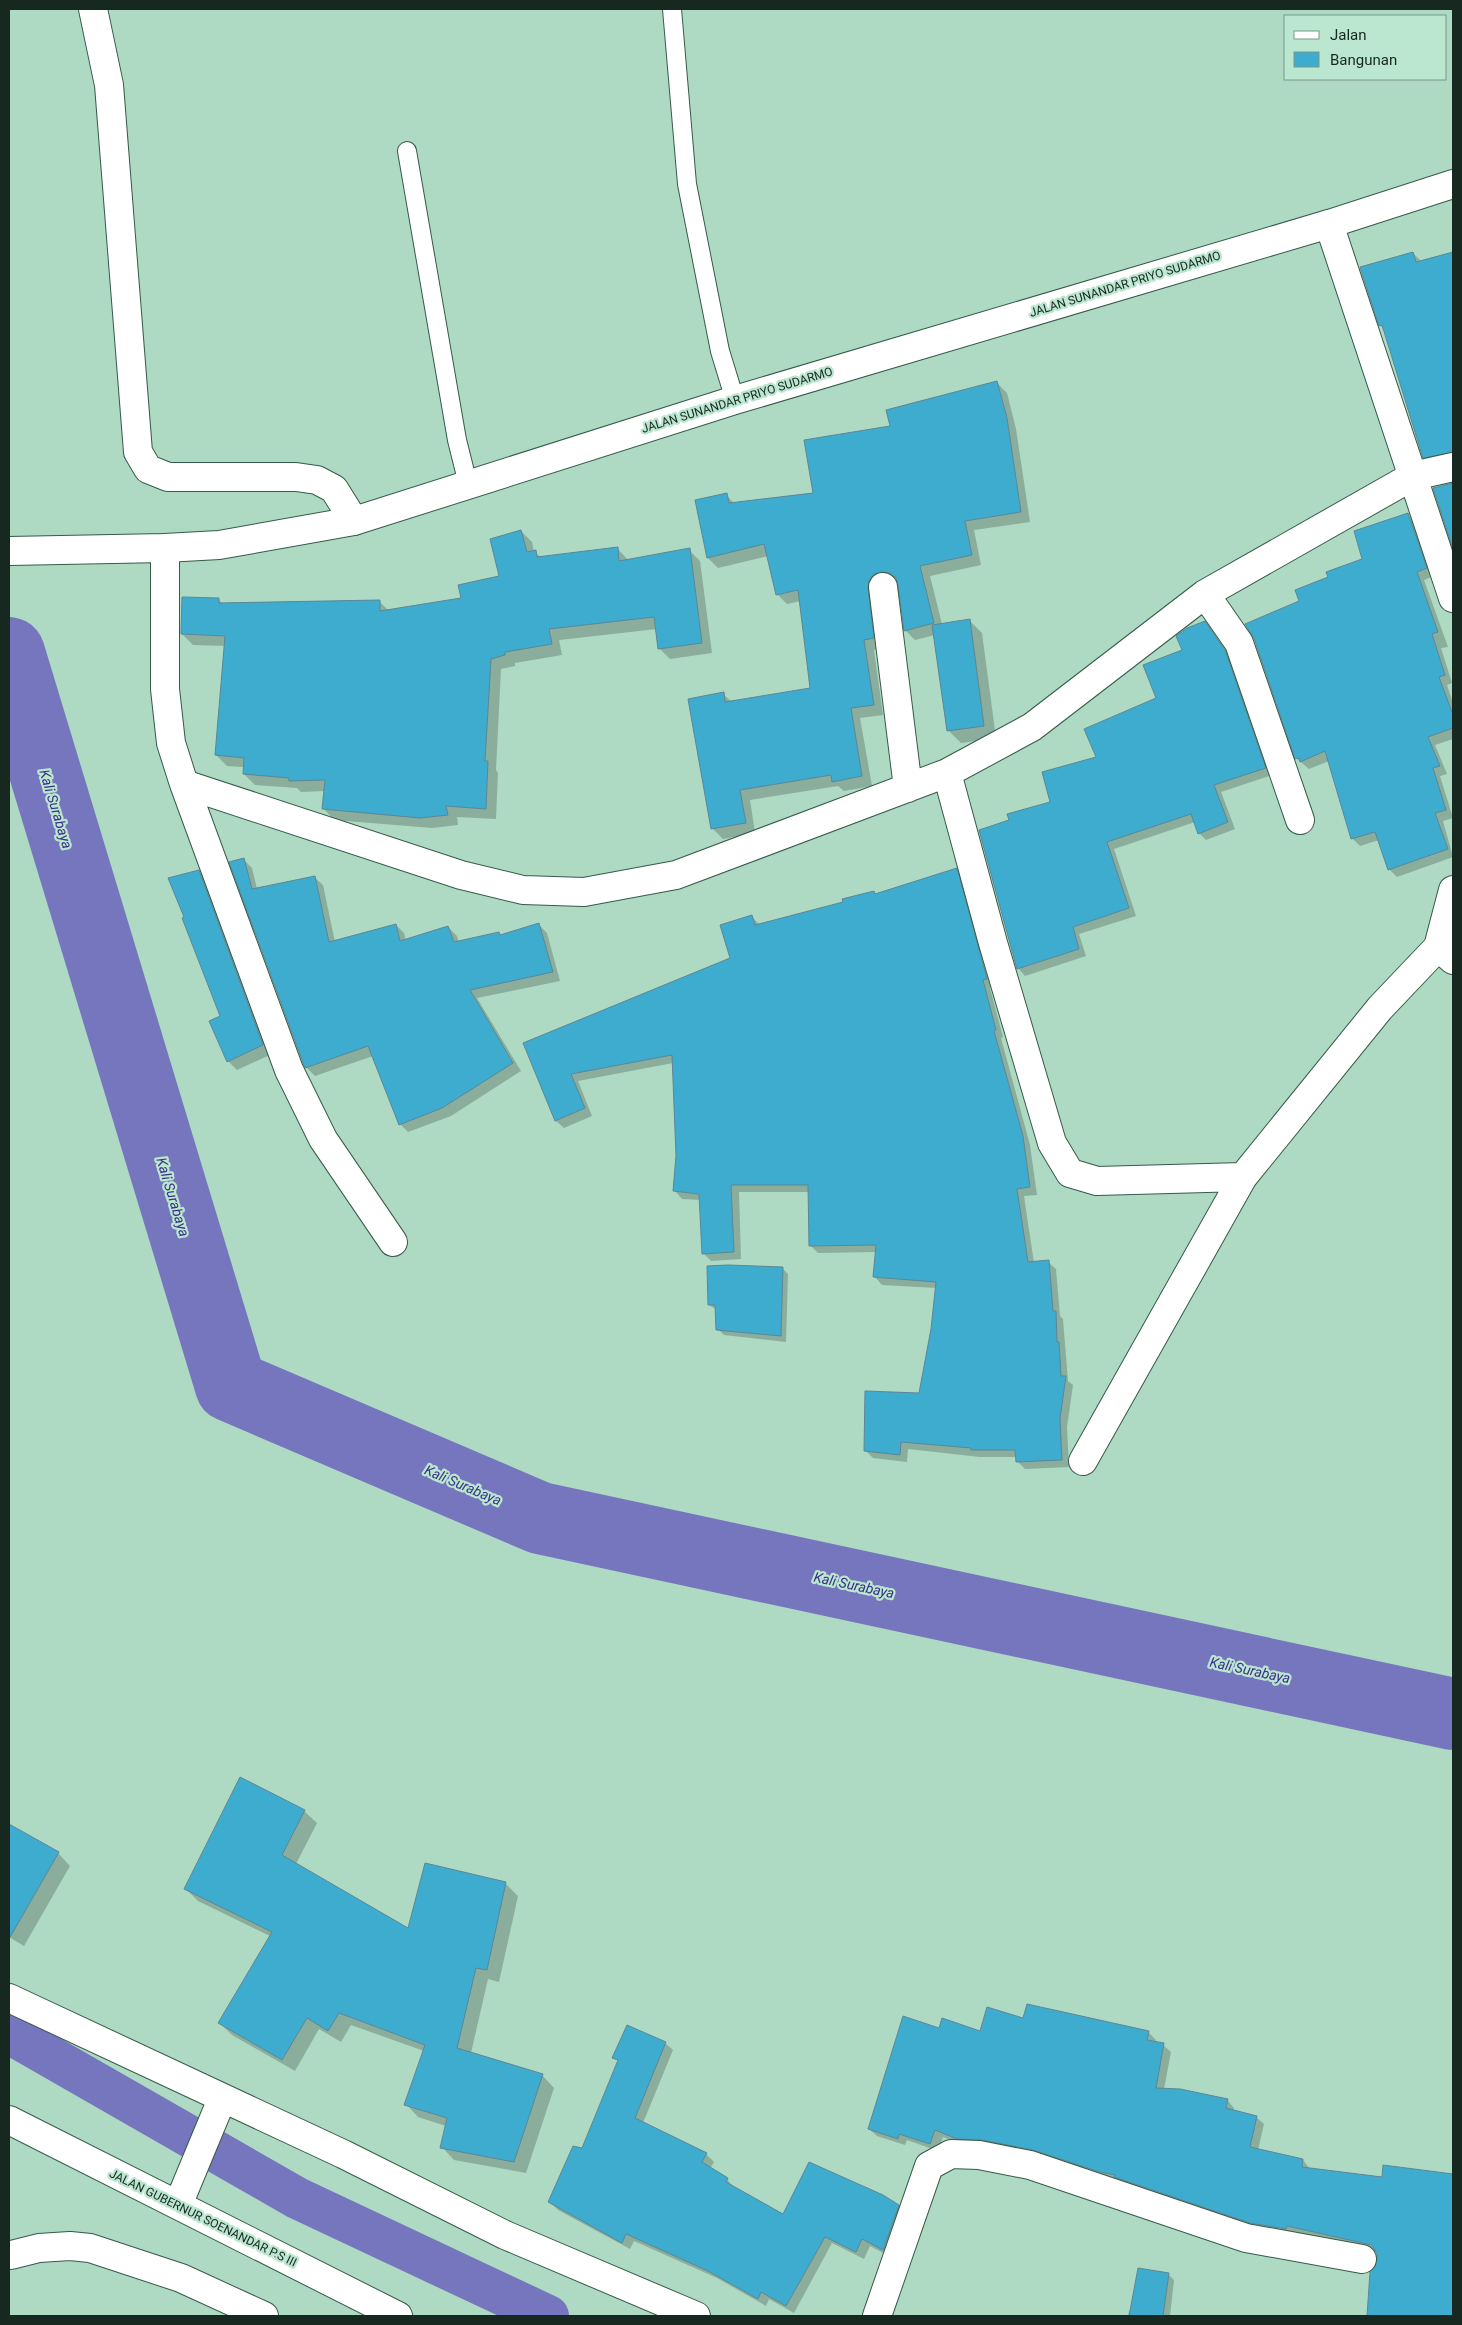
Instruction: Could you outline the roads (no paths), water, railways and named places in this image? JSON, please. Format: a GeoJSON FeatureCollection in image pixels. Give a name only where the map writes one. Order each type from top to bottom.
{"type":"FeatureCollection","features":[{"type":"Feature","properties":{"kind":"main road"},"geometry":{"type":"LineString","coordinates":[[93,9],[109,85],[138,452],[148,469],[168,477],[296,477],[317,480],[334,489],[354,522]]}},
{"type":"Feature","properties":{"kind":"main road","name":"JALAN SUNANDAR PRIYO SUDARMO"},"geometry":{"type":"LineString","coordinates":[[9,551],[219,545],[354,522],[735,400],[1328,224],[1453,184]]}},
{"type":"Feature","properties":{"kind":"main road"},"geometry":{"type":"LineString","coordinates":[[1328,224],[1453,598]]}},
{"type":"Feature","properties":{"kind":"main road"},"geometry":{"type":"LineString","coordinates":[[184,784],[461,874],[523,890],[584,892],[676,875],[947,773],[1032,727],[1205,594],[1413,476],[1453,467]]}},
{"type":"Feature","properties":{"kind":"main road"},"geometry":{"type":"LineString","coordinates":[[165,548],[165,689],[171,743],[184,784],[289,1070],[323,1139],[393,1242]]}},
{"type":"Feature","properties":{"kind":"main road"},"geometry":{"type":"LineString","coordinates":[[883,587],[908,788]]}},
{"type":"Feature","properties":{"kind":"main road"},"geometry":{"type":"LineString","coordinates":[[1205,594],[1239,643],[1300,820]]}},
{"type":"Feature","properties":{"kind":"main road"},"geometry":{"type":"LineString","coordinates":[[947,773],[993,943],[1052,1143],[1070,1173],[1097,1181],[1243,1177]]}},
{"type":"Feature","properties":{"kind":"main road"},"geometry":{"type":"LineString","coordinates":[[1083,1461],[1243,1177],[1374,1016],[1445,954],[1453,890]]}},
{"type":"Feature","properties":{"kind":"main road"},"geometry":{"type":"LineString","coordinates":[[9,1998],[343,2154],[505,2234],[696,2316]]}},
{"type":"Feature","properties":{"kind":"main road"},"geometry":{"type":"LineString","coordinates":[[183,2195],[222,2098]]}},
{"type":"Feature","properties":{"kind":"main road","name":"JALAN GUBERNUR SOENANDAR P.S III"},"geometry":{"type":"LineString","coordinates":[[9,2120],[183,2195],[398,2316]]}},
{"type":"Feature","properties":{"kind":"main road"},"geometry":{"type":"LineString","coordinates":[[877,2316],[929,2166],[951,2154],[979,2155],[1030,2165],[1246,2238],[1362,2259]]}},
{"type":"Feature","properties":{"kind":"main road"},"geometry":{"type":"LineString","coordinates":[[11,2255],[39,2248],[70,2246],[90,2248],[181,2278],[264,2316]]}},
{"type":"Feature","properties":{"kind":"lane"},"geometry":{"type":"LineString","coordinates":[[672,9],[687,184],[720,351],[735,400]]}},
{"type":"Feature","properties":{"kind":"lane"},"geometry":{"type":"LineString","coordinates":[[407,151],[457,440],[468,484]]}},
{"type":"Feature","properties":{"kind":"waterway","name":"Kali Surabaya"},"geometry":{"type":"LineString","coordinates":[[9,653],[231,1386],[540,1518],[1453,1714]]}},
{"type":"Feature","properties":{"kind":"waterway"},"geometry":{"type":"LineString","coordinates":[[9,2033],[297,2198],[548,2316]]}}]}
